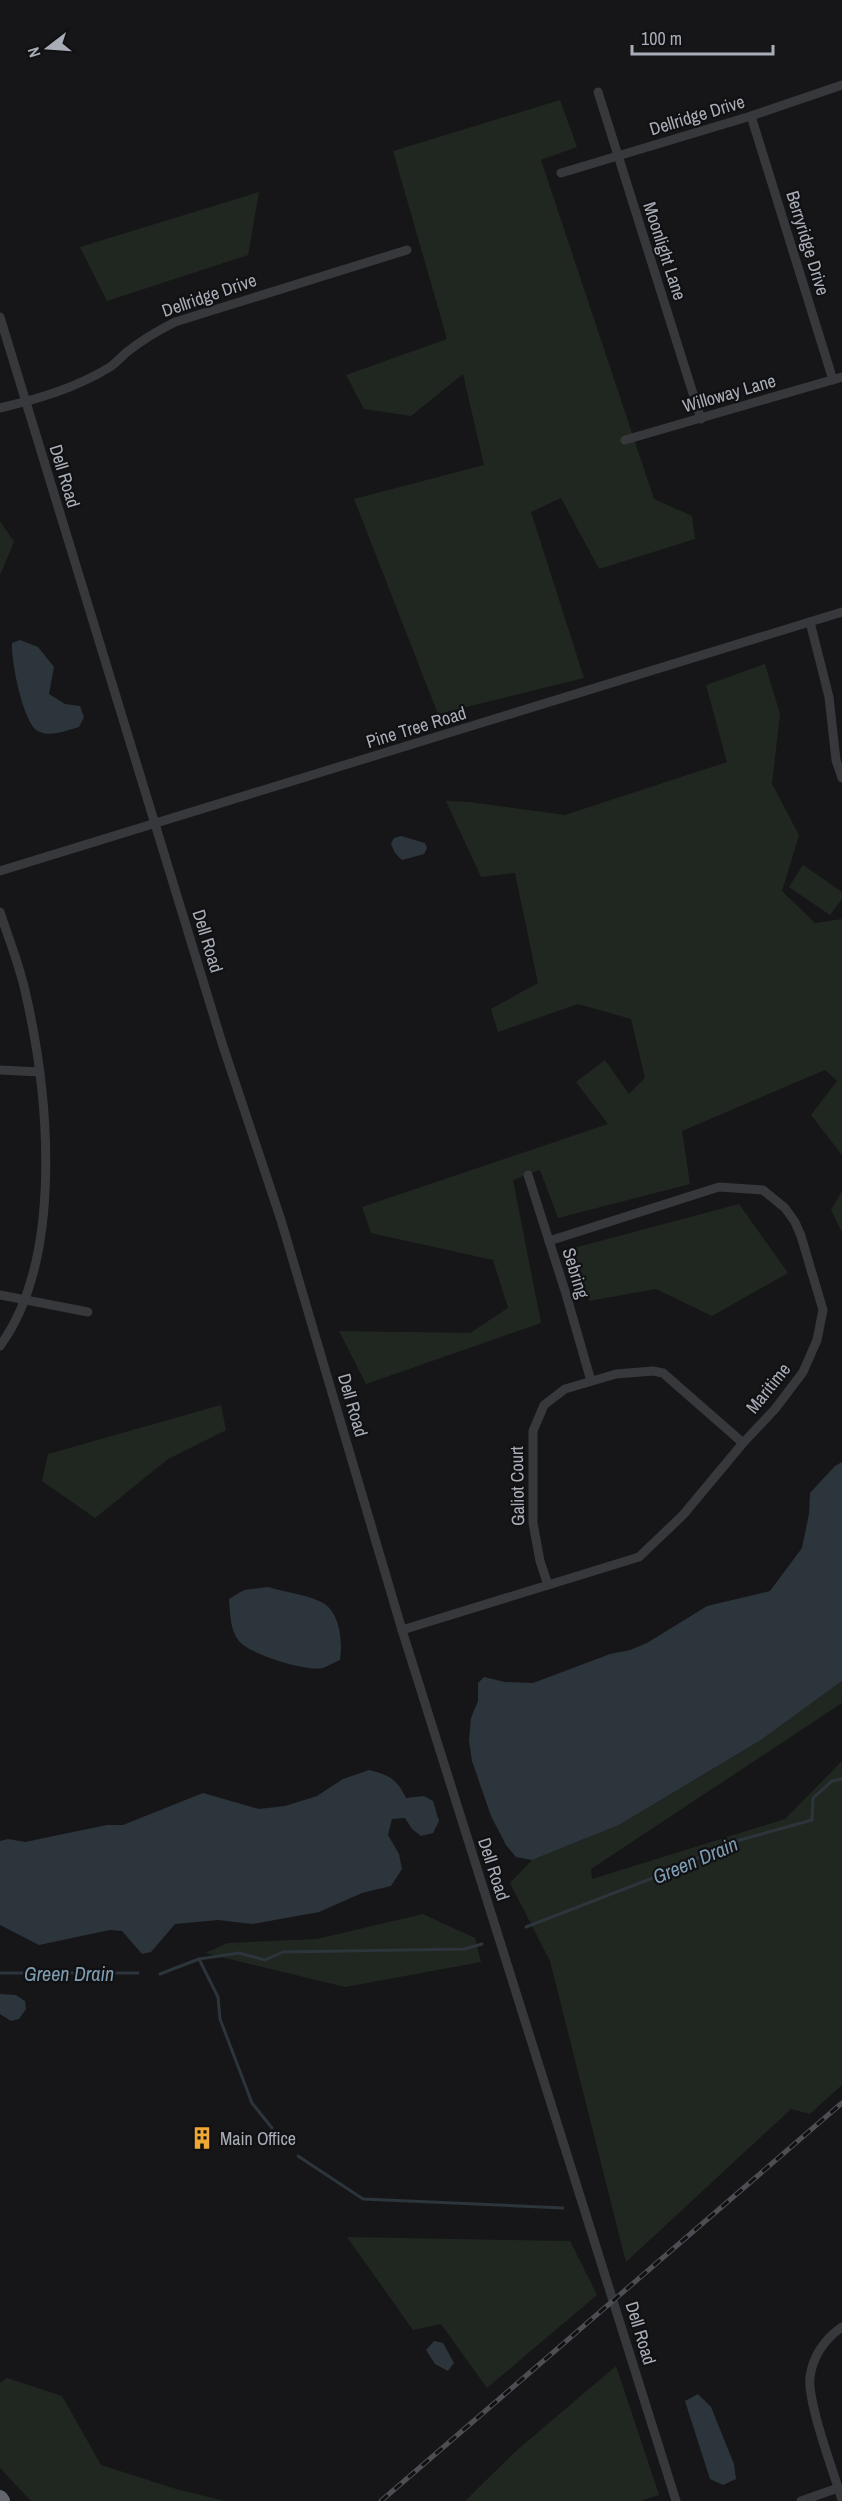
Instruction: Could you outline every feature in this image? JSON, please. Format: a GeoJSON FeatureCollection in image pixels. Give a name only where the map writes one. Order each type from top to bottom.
{"type":"FeatureCollection","features":[{"type":"Feature","properties":{"kind":"street","name":"Dellridge Drive"},"geometry":{"type":"LineString","coordinates":[[561,173],[751,116],[842,85]]}},
{"type":"Feature","properties":{"kind":"street","name":"Moonlight Lane"},"geometry":{"type":"LineString","coordinates":[[598,92],[701,419]]}},
{"type":"Feature","properties":{"kind":"street","name":"Berryridge Drive"},"geometry":{"type":"LineString","coordinates":[[751,116],[838,378]]}},
{"type":"Feature","properties":{"kind":"street","name":"Dellridge Drive"},"geometry":{"type":"LineString","coordinates":[[0,408],[87,380],[113,365],[161,329],[175,322],[407,250]]}},
{"type":"Feature","properties":{"kind":"street","name":"Dell Road"},"geometry":{"type":"LineString","coordinates":[[0,317],[222,1043],[281,1220],[402,1630],[676,2501]]}},
{"type":"Feature","properties":{"kind":"street","name":"Willoway Lane"},"geometry":{"type":"LineString","coordinates":[[625,440],[838,378]]}},
{"type":"Feature","properties":{"kind":"street","name":"Pine Tree Road"},"geometry":{"type":"LineString","coordinates":[[0,871],[842,612]]}},
{"type":"Feature","properties":{"kind":"street"},"geometry":{"type":"LineString","coordinates":[[810,622],[829,697],[836,760],[842,778]]}},
{"type":"Feature","properties":{"kind":"street"},"geometry":{"type":"LineString","coordinates":[[0,912],[26,994],[40,1072],[46,1152],[36,1262],[26,1301],[0,1346]]}},
{"type":"Feature","properties":{"kind":"street"},"geometry":{"type":"LineString","coordinates":[[0,1070],[40,1072]]}},
{"type":"Feature","properties":{"kind":"street","name":"Sebring"},"geometry":{"type":"LineString","coordinates":[[528,1175],[591,1381]]}},
{"type":"Feature","properties":{"kind":"street","name":"Maritime"},"geometry":{"type":"LineString","coordinates":[[402,1630],[639,1557],[683,1515],[743,1443],[775,1409],[803,1372],[817,1340],[823,1310],[801,1236],[785,1208],[763,1190],[719,1187],[549,1241]]}},
{"type":"Feature","properties":{"kind":"street"},"geometry":{"type":"LineString","coordinates":[[0,1295],[88,1312]]}},
{"type":"Feature","properties":{"kind":"street","name":"Galiot Court"},"geometry":{"type":"LineString","coordinates":[[548,1585],[540,1561],[532,1522],[532,1431],[544,1405],[565,1389],[632,1371],[663,1373],[743,1443]]}},
{"type":"Feature","properties":{"kind":"street"},"geometry":{"type":"LineString","coordinates":[[842,2326],[826,2341],[816,2356],[810,2379],[816,2414],[842,2500]]}},
{"type":"Feature","properties":{"kind":"street"},"geometry":{"type":"LineString","coordinates":[[801,2501],[838,2488]]}},
{"type":"Feature","properties":{"kind":"shaded area"},"geometry":{"type":"Polygon","coordinates":[[[560,100],[577,147],[541,160],[654,499],[692,516],[695,539],[599,569],[561,498],[531,512],[584,678],[438,714],[354,499],[484,465],[463,374],[411,416],[364,409],[346,375],[447,339],[393,151],[560,100]]]}},
{"type":"Feature","properties":{"kind":"shaded area"},"geometry":{"type":"Polygon","coordinates":[[[259,192],[248,255],[107,301],[80,247],[259,192]]]}},
{"type":"Feature","properties":{"kind":"shaded area"},"geometry":{"type":"Polygon","coordinates":[[[0,521],[14,542],[0,575],[0,521]]]}},
{"type":"Feature","properties":{"kind":"shaded area"},"geometry":{"type":"Polygon","coordinates":[[[20,640],[38,647],[54,667],[49,694],[65,704],[80,706],[84,717],[79,727],[48,734],[38,731],[33,726],[27,716],[19,691],[14,663],[12,643],[20,640]]]}},
{"type":"Feature","properties":{"kind":"shaded area"},"geometry":{"type":"Polygon","coordinates":[[[765,664],[780,714],[772,784],[799,835],[782,891],[815,923],[842,919],[842,1155],[811,1115],[837,1081],[825,1070],[682,1131],[690,1184],[558,1218],[540,1170],[513,1180],[541,1323],[366,1384],[339,1331],[470,1333],[508,1308],[493,1260],[371,1233],[362,1207],[608,1124],[576,1082],[605,1060],[629,1094],[645,1078],[631,1019],[578,1004],[498,1032],[491,1009],[538,983],[515,873],[481,877],[446,801],[565,815],[727,762],[706,685],[765,664]]]}},
{"type":"Feature","properties":{"kind":"shaded area"},"geometry":{"type":"Polygon","coordinates":[[[401,836],[425,843],[427,848],[424,854],[402,860],[395,853],[391,844],[394,838],[401,836]]]}},
{"type":"Feature","properties":{"kind":"shaded area"},"geometry":{"type":"Polygon","coordinates":[[[803,865],[842,892],[842,899],[830,915],[789,887],[803,865]]]}},
{"type":"Feature","properties":{"kind":"shaded area"},"geometry":{"type":"Polygon","coordinates":[[[842,1191],[842,1232],[831,1210],[842,1191]]]}},
{"type":"Feature","properties":{"kind":"shaded area"},"geometry":{"type":"Polygon","coordinates":[[[739,1204],[788,1273],[712,1316],[656,1289],[589,1301],[574,1248],[739,1204]]]}},
{"type":"Feature","properties":{"kind":"shaded area"},"geometry":{"type":"Polygon","coordinates":[[[221,1405],[226,1430],[168,1459],[95,1518],[42,1481],[48,1454],[221,1405]]]}},
{"type":"Feature","properties":{"kind":"shaded area"},"geometry":{"type":"Polygon","coordinates":[[[842,1462],[842,1681],[761,1740],[619,1825],[532,1860],[516,1857],[506,1845],[491,1816],[472,1761],[469,1740],[471,1718],[478,1701],[478,1683],[484,1677],[505,1682],[533,1683],[610,1654],[630,1650],[647,1643],[707,1606],[770,1591],[802,1548],[809,1514],[810,1493],[835,1466],[842,1462]]]}},
{"type":"Feature","properties":{"kind":"shaded area"},"geometry":{"type":"Polygon","coordinates":[[[268,1587],[319,1601],[332,1611],[340,1635],[340,1660],[315,1669],[292,1665],[265,1656],[239,1641],[232,1627],[229,1599],[244,1590],[268,1587]]]}},
{"type":"Feature","properties":{"kind":"shaded area"},"geometry":{"type":"Polygon","coordinates":[[[842,1681],[842,1703],[591,1869],[592,1879],[785,1819],[842,1761],[842,2085],[810,2114],[791,2109],[626,2262],[550,1961],[510,1883],[532,1860],[619,1825],[761,1740],[842,1681]]]}},
{"type":"Feature","properties":{"kind":"shaded area"},"geometry":{"type":"Polygon","coordinates":[[[369,1770],[392,1779],[406,1798],[424,1796],[433,1801],[439,1821],[433,1833],[421,1836],[412,1829],[405,1818],[392,1819],[388,1835],[399,1854],[402,1869],[391,1886],[362,1893],[319,1912],[252,1924],[218,1920],[175,1924],[151,1952],[142,1954],[122,1931],[110,1930],[39,1945],[0,1925],[0,1841],[8,1839],[25,1842],[107,1825],[123,1825],[203,1793],[259,1809],[285,1806],[317,1796],[343,1779],[369,1770]]]}},
{"type":"Feature","properties":{"kind":"shaded area"},"geometry":{"type":"Polygon","coordinates":[[[423,1914],[475,1938],[481,1962],[345,1987],[205,1953],[228,1943],[317,1939],[423,1914]]]}},
{"type":"Feature","properties":{"kind":"shaded area"},"geometry":{"type":"Polygon","coordinates":[[[0,1994],[16,1995],[25,2001],[26,2009],[19,2019],[11,2021],[0,2014],[0,1994]]]}},
{"type":"Feature","properties":{"kind":"shaded area"},"geometry":{"type":"Polygon","coordinates":[[[347,2237],[570,2241],[597,2295],[487,2388],[441,2324],[413,2330],[347,2237]]]}},
{"type":"Feature","properties":{"kind":"shaded area"},"geometry":{"type":"Polygon","coordinates":[[[434,2341],[443,2343],[454,2363],[448,2371],[435,2364],[426,2350],[434,2341]]]}},
{"type":"Feature","properties":{"kind":"shaded area"},"geometry":{"type":"Polygon","coordinates":[[[616,2366],[659,2495],[640,2501],[465,2501],[516,2451],[616,2366]]]}},
{"type":"Feature","properties":{"kind":"shaded area"},"geometry":{"type":"Polygon","coordinates":[[[7,2378],[62,2396],[101,2465],[176,2489],[225,2501],[31,2501],[0,2468],[0,2383],[7,2378]]]}},
{"type":"Feature","properties":{"kind":"shaded area"},"geometry":{"type":"Polygon","coordinates":[[[698,2394],[711,2407],[734,2464],[736,2479],[723,2485],[710,2479],[685,2401],[698,2394]]]}},
{"type":"Feature","properties":{"kind":"waterway","name":"Green Drain"},"geometry":{"type":"LineString","coordinates":[[526,1927],[681,1867],[722,1845],[812,1820],[813,1798],[832,1781],[842,1779]]}},
{"type":"Feature","properties":{"kind":"waterway","name":"Green Drain"},"geometry":{"type":"LineString","coordinates":[[160,1974],[199,1959],[239,1953],[265,1960],[283,1952],[465,1949],[482,1944]]}},
{"type":"Feature","properties":{"kind":"waterway"},"geometry":{"type":"LineString","coordinates":[[199,1959],[218,1997],[220,2019],[252,2103],[272,2128]]}},
{"type":"Feature","properties":{"kind":"waterway","name":"Green Drain"},"geometry":{"type":"LineString","coordinates":[[0,1973],[138,1973]]}},
{"type":"Feature","properties":{"kind":"waterway"},"geometry":{"type":"LineString","coordinates":[[298,2156],[363,2199],[563,2208]]}},
{"type":"Feature","properties":{"kind":"railway"},"geometry":{"type":"LineString","coordinates":[[381,2501],[842,2103]]}},
{"type":"Feature","properties":{"kind":"place","name":"Main Office"},"geometry":{"type":"Point","coordinates":[202,2138]}}]}
